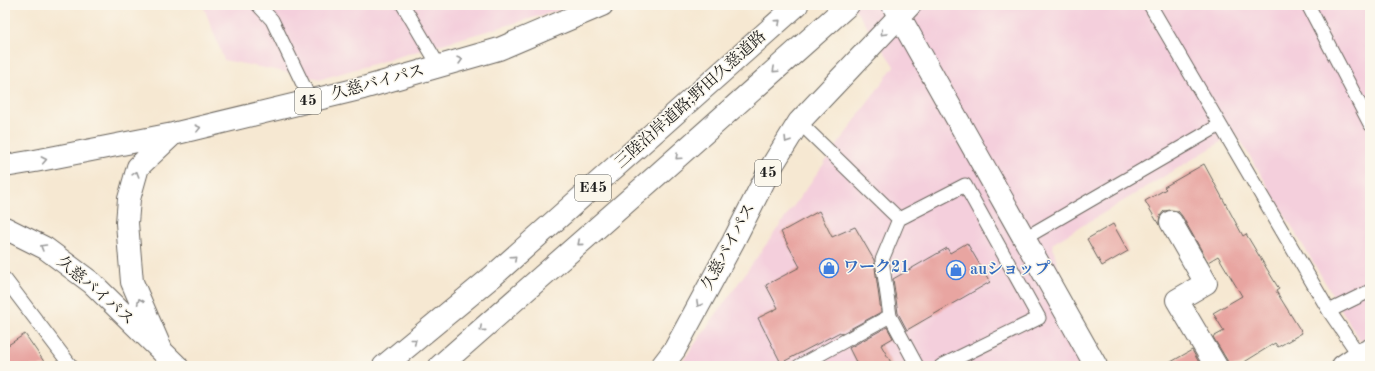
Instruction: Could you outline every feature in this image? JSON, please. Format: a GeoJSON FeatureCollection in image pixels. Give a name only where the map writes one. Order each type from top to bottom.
{"type":"FeatureCollection","features":[{"type":"Feature","properties":{"kind":"main road","name":"久慈バイパス"},"geometry":{"type":"LineString","coordinates":[[5,166],[173,134],[363,88],[498,49],[602,5]]}},
{"type":"Feature","properties":{"kind":"main road","name":"三陸沿岸道路;野田久慈道路"},"geometry":{"type":"LineString","coordinates":[[384,366],[493,276],[797,5]]}},
{"type":"Feature","properties":{"kind":"main road","name":"三陸沿岸道路;野田久慈道路"},"geometry":{"type":"LineString","coordinates":[[440,366],[847,6]]}},
{"type":"Feature","properties":{"kind":"main road","name":"久慈バイパス"},"geometry":{"type":"LineString","coordinates":[[662,366],[675,349],[733,242],[770,168],[799,122],[901,8]]}},
{"type":"Feature","properties":{"kind":"main road"},"geometry":{"type":"LineString","coordinates":[[901,8],[1096,366]]}},
{"type":"Feature","properties":{"kind":"main road","name":"45"},"geometry":{"type":"LineString","coordinates":[[161,349],[132,282],[127,223],[129,199],[138,167],[173,134]]}},
{"type":"Feature","properties":{"kind":"main road"},"geometry":{"type":"LineString","coordinates":[[1171,222],[1206,283],[1177,300],[1216,366]]}},
{"type":"Feature","properties":{"kind":"main road","name":"久慈バイパス"},"geometry":{"type":"LineString","coordinates":[[5,228],[45,248],[92,284],[177,366]]}},
{"type":"Feature","properties":{"kind":"lane"},"geometry":{"type":"LineString","coordinates":[[258,5],[272,20],[311,101]]}},
{"type":"Feature","properties":{"kind":"lane"},"geometry":{"type":"LineString","coordinates":[[403,5],[439,66]]}},
{"type":"Feature","properties":{"kind":"lane"},"geometry":{"type":"LineString","coordinates":[[1150,5],[1357,357]]}},
{"type":"Feature","properties":{"kind":"lane"},"geometry":{"type":"LineString","coordinates":[[1308,5],[1370,124]]}},
{"type":"Feature","properties":{"kind":"lane"},"geometry":{"type":"LineString","coordinates":[[799,122],[899,220]]}},
{"type":"Feature","properties":{"kind":"lane"},"geometry":{"type":"LineString","coordinates":[[1025,238],[1220,125]]}},
{"type":"Feature","properties":{"kind":"lane"},"geometry":{"type":"LineString","coordinates":[[917,366],[890,316],[882,260],[899,220],[965,185],[1039,318],[942,366]]}},
{"type":"Feature","properties":{"kind":"lane"},"geometry":{"type":"LineString","coordinates":[[5,278],[71,366]]}},
{"type":"Feature","properties":{"kind":"lane"},"geometry":{"type":"LineString","coordinates":[[1329,311],[1370,291]]}},
{"type":"Feature","properties":{"kind":"lane"},"geometry":{"type":"LineString","coordinates":[[799,366],[890,316]]}},
{"type":"Feature","properties":{"kind":"shaded area"},"geometry":{"type":"Polygon","coordinates":[[[203,5],[577,5],[321,79],[224,60],[203,5]]]}},
{"type":"Feature","properties":{"kind":"shaded area"},"geometry":{"type":"Polygon","coordinates":[[[852,5],[1370,5],[1370,337],[1360,341],[1236,133],[1052,244],[1086,366],[679,366],[894,66],[852,5]]]}},
{"type":"Feature","properties":{"kind":"building"},"geometry":{"type":"Polygon","coordinates":[[[1204,164],[1243,236],[1246,234],[1279,289],[1276,291],[1302,333],[1278,347],[1275,343],[1238,366],[1228,366],[1227,360],[1213,337],[1224,331],[1213,313],[1242,296],[1218,256],[1208,262],[1178,211],[1164,211],[1160,216],[1159,225],[1145,201],[1166,189],[1164,187],[1204,164]]]}},
{"type":"Feature","properties":{"kind":"building"},"geometry":{"type":"Polygon","coordinates":[[[819,211],[832,237],[855,227],[874,260],[881,312],[841,334],[840,332],[781,363],[758,318],[778,308],[766,285],[800,267],[781,232],[819,211]]]}},
{"type":"Feature","properties":{"kind":"building"},"geometry":{"type":"Polygon","coordinates":[[[1113,224],[1128,251],[1102,266],[1087,239],[1113,224]]]}},
{"type":"Feature","properties":{"kind":"building"},"geometry":{"type":"Polygon","coordinates":[[[967,243],[990,282],[907,330],[898,313],[893,279],[947,248],[950,253],[967,243]]]}},
{"type":"Feature","properties":{"kind":"building"},"geometry":{"type":"Polygon","coordinates":[[[887,327],[893,338],[881,345],[893,366],[858,366],[849,348],[887,327]]]}},
{"type":"Feature","properties":{"kind":"building"},"geometry":{"type":"Polygon","coordinates":[[[25,334],[47,366],[5,366],[5,347],[25,334]]]}},
{"type":"Feature","properties":{"kind":"building"},"geometry":{"type":"Polygon","coordinates":[[[1192,350],[1201,366],[1164,366],[1192,350]]]}},
{"type":"Feature","properties":{"kind":"place","name":"ワーク21"},"geometry":{"type":"Point","coordinates":[829,268]}},
{"type":"Feature","properties":{"kind":"place","name":"auショップ"},"geometry":{"type":"Point","coordinates":[956,270]}}]}
